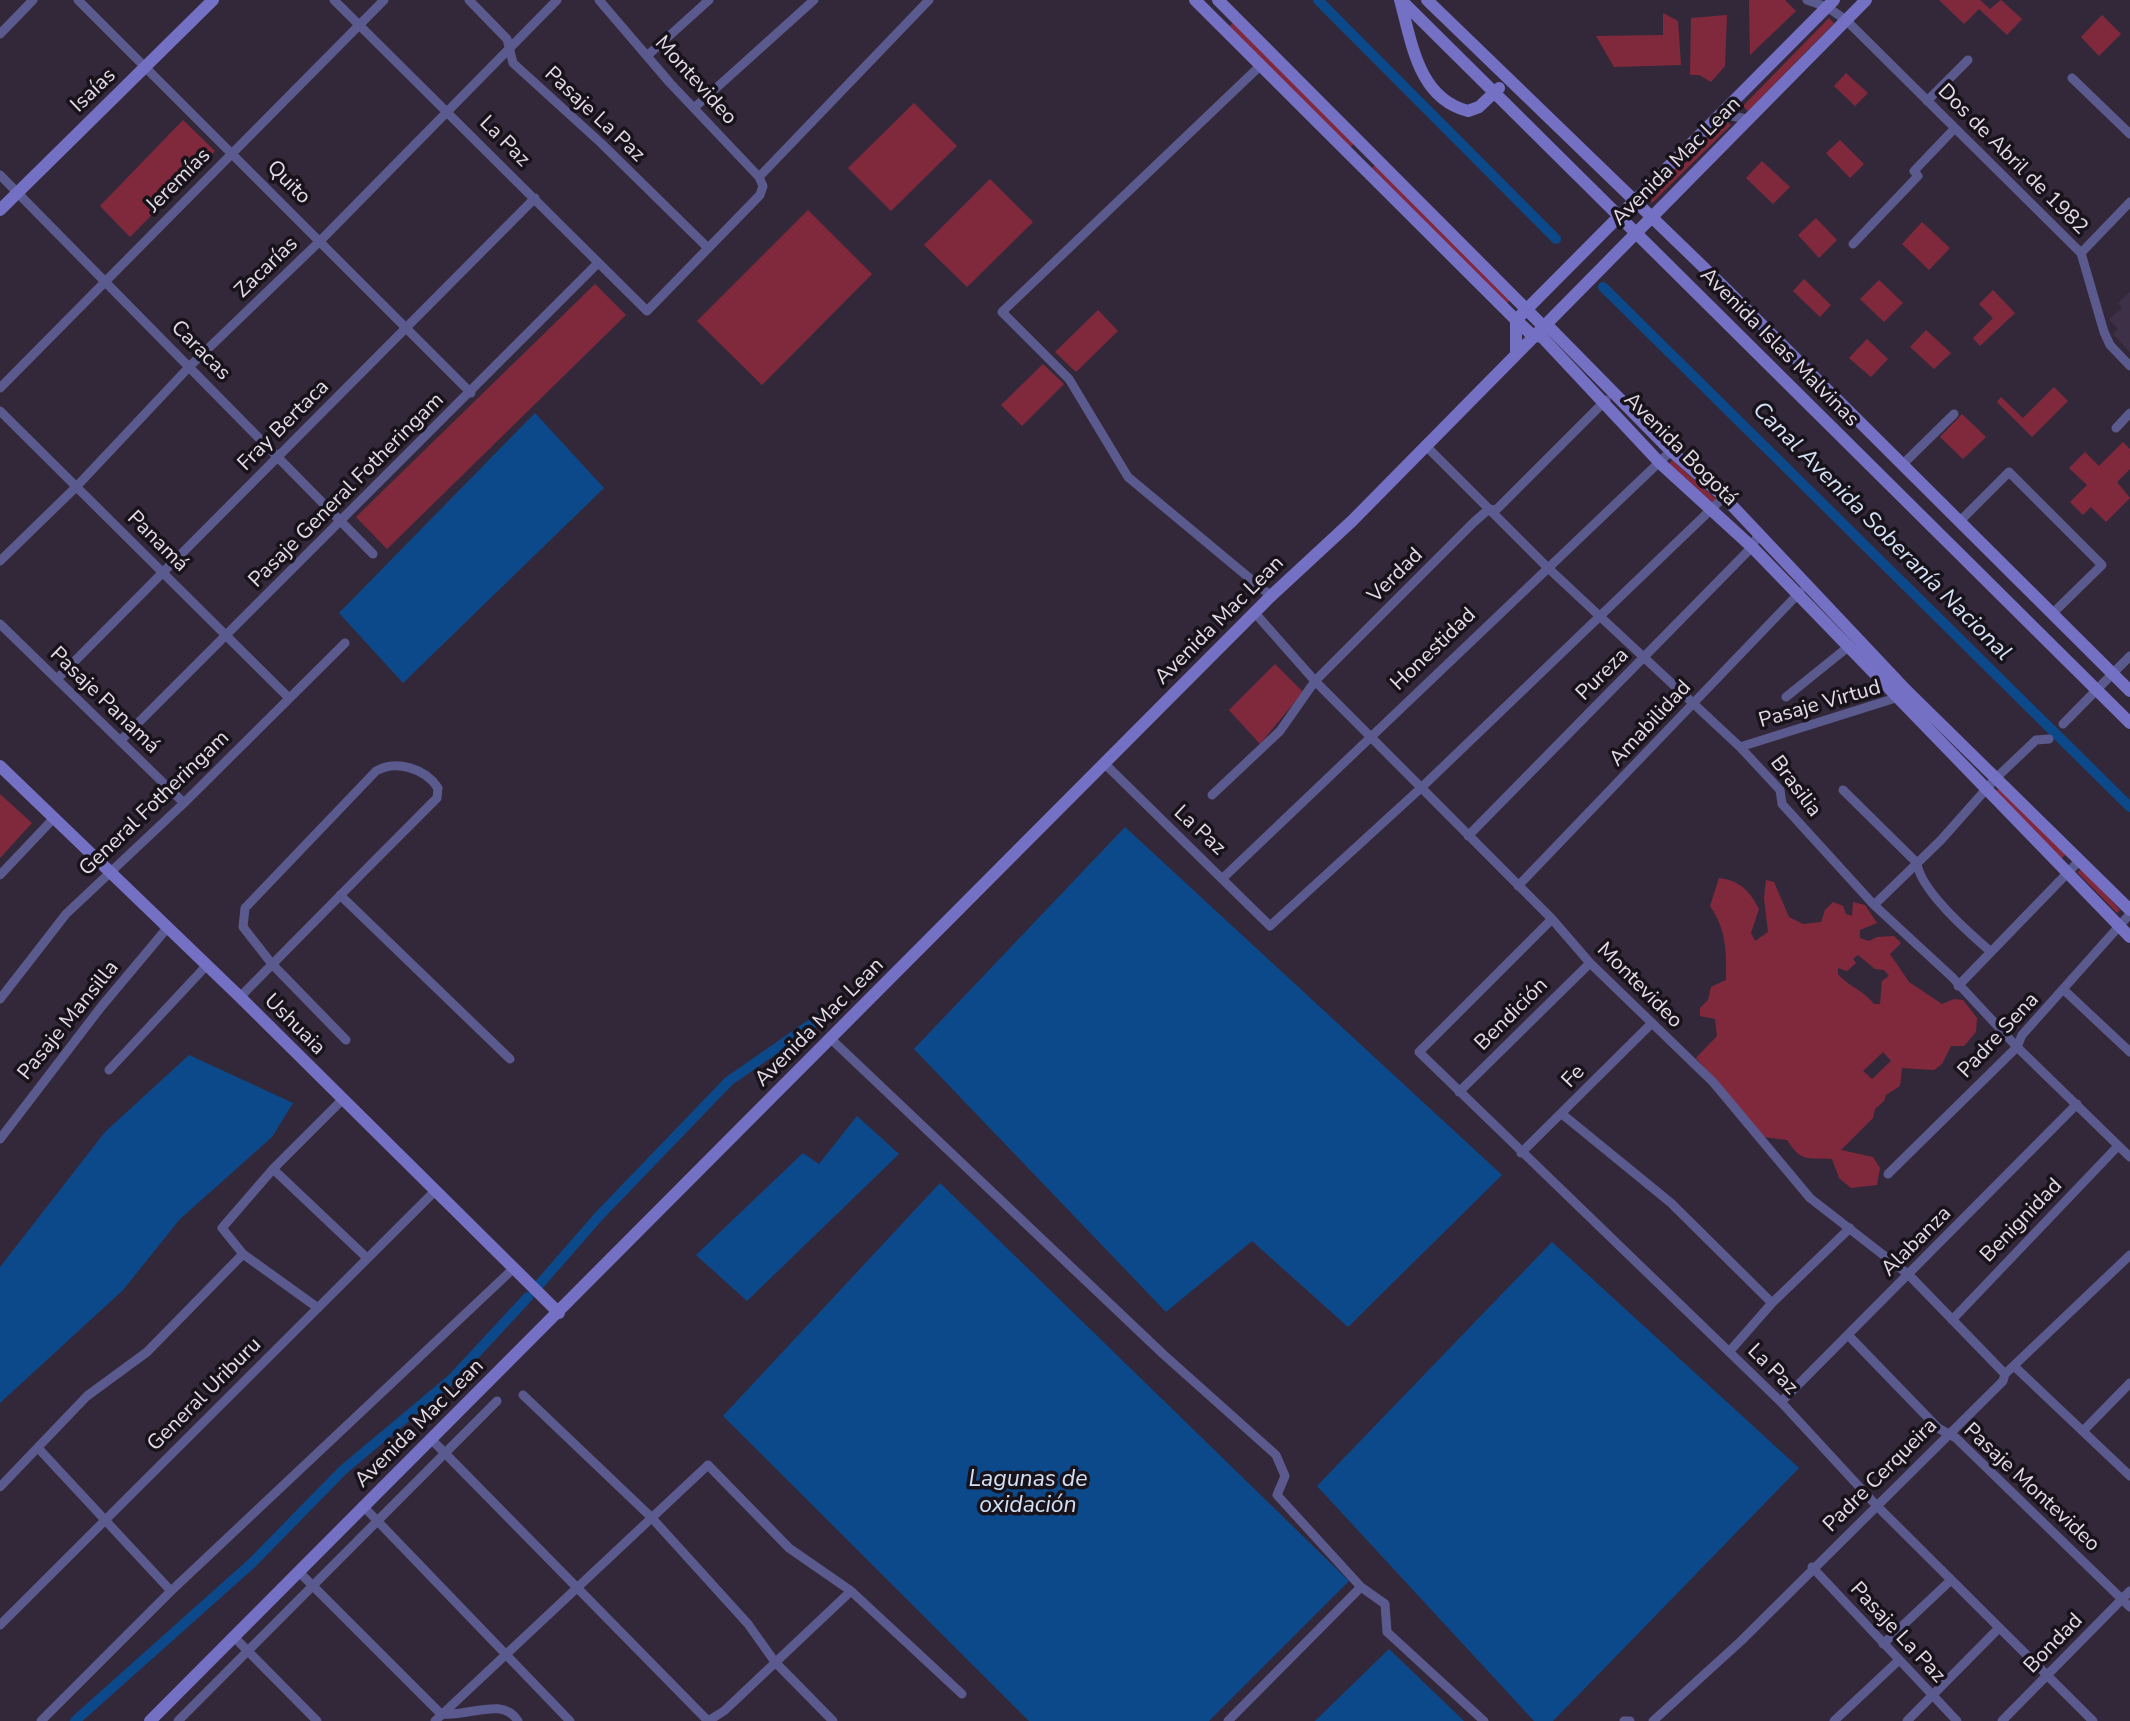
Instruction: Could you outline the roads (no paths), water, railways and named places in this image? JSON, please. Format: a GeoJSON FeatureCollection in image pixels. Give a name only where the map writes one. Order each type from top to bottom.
{"type":"FeatureCollection","features":[{"type":"Feature","properties":{"kind":"main road","name":"Isaías"},"geometry":{"type":"LineString","coordinates":[[0,209],[214,0]]}},
{"type":"Feature","properties":{"kind":"main road","name":"Avenida Bogotá"},"geometry":{"type":"LineString","coordinates":[[1195,0],[1516,320],[1532,335],[1542,337],[1660,463],[1712,509],[1807,584],[1986,790],[2130,937]]}},
{"type":"Feature","properties":{"kind":"main road","name":"Avenida Bogotá"},"geometry":{"type":"LineString","coordinates":[[1218,0],[1542,325],[1548,326],[1671,451],[1724,497],[1796,595],[1848,648],[1996,778],[2130,912]]}},
{"type":"Feature","properties":{"kind":"main road"},"geometry":{"type":"LineString","coordinates":[[1401,0],[1418,64],[1442,101],[1468,111],[1479,107],[1495,93],[1505,78]]}},
{"type":"Feature","properties":{"kind":"main road","name":"Avenida Islas Malvinas"},"geometry":{"type":"LineString","coordinates":[[1401,0],[2130,723]]}},
{"type":"Feature","properties":{"kind":"main road","name":"Avenida Islas Malvinas"},"geometry":{"type":"LineString","coordinates":[[1427,0],[1635,201],[2130,691]]}},
{"type":"Feature","properties":{"kind":"main road","name":"Avenida Mac Lean"},"geometry":{"type":"LineString","coordinates":[[150,1721],[1271,596],[1352,521],[1516,351],[1866,0]]}},
{"type":"Feature","properties":{"kind":"main road","name":"Avenida Mac Lean"},"geometry":{"type":"LineString","coordinates":[[1516,320],[1620,219],[1831,3]]}},
{"type":"Feature","properties":{"kind":"main road"},"geometry":{"type":"LineString","coordinates":[[1357,162],[1367,150]]}},
{"type":"Feature","properties":{"kind":"main road"},"geometry":{"type":"LineString","coordinates":[[1516,320],[1516,351]]}},
{"type":"Feature","properties":{"kind":"main road","name":"Ushuaia"},"geometry":{"type":"LineString","coordinates":[[0,766],[240,997],[559,1313]]}},
{"type":"Feature","properties":{"kind":"street"},"geometry":{"type":"LineString","coordinates":[[0,34],[33,0]]}},
{"type":"Feature","properties":{"kind":"street","name":"Quito"},"geometry":{"type":"LineString","coordinates":[[78,0],[147,66],[471,393]]}},
{"type":"Feature","properties":{"kind":"street","name":"La Paz"},"geometry":{"type":"LineString","coordinates":[[334,0],[449,111],[647,312],[708,248]]}},
{"type":"Feature","properties":{"kind":"street","name":"Jeremías"},"geometry":{"type":"LineString","coordinates":[[0,388],[384,0]]}},
{"type":"Feature","properties":{"kind":"street","name":"Pasaje La Paz"},"geometry":{"type":"LineString","coordinates":[[469,0],[507,39],[513,63],[601,143],[708,248]]}},
{"type":"Feature","properties":{"kind":"street","name":"Zacarías"},"geometry":{"type":"LineString","coordinates":[[0,561],[77,486],[190,366],[321,240],[557,0]]}},
{"type":"Feature","properties":{"kind":"street"},"geometry":{"type":"LineString","coordinates":[[648,55],[709,0]]}},
{"type":"Feature","properties":{"kind":"street"},"geometry":{"type":"LineString","coordinates":[[694,108],[814,0]]}},
{"type":"Feature","properties":{"kind":"street"},"geometry":{"type":"LineString","coordinates":[[759,177],[929,0]]}},
{"type":"Feature","properties":{"kind":"street","name":"Dos de Abril de 1982"},"geometry":{"type":"LineString","coordinates":[[1807,0],[1831,3],[2081,253],[2104,332],[2110,345],[2130,366]]}},
{"type":"Feature","properties":{"kind":"street","name":"Montevideo"},"geometry":{"type":"LineString","coordinates":[[601,1],[694,108],[759,177],[764,186],[760,195],[708,248]]}},
{"type":"Feature","properties":{"kind":"street"},"geometry":{"type":"LineString","coordinates":[[1927,101],[1968,60]]}},
{"type":"Feature","properties":{"kind":"street"},"geometry":{"type":"LineString","coordinates":[[1261,65],[1002,312],[1069,379],[1128,477],[1271,596]]}},
{"type":"Feature","properties":{"kind":"street"},"geometry":{"type":"LineString","coordinates":[[2072,78],[2130,134]]}},
{"type":"Feature","properties":{"kind":"street"},"geometry":{"type":"LineString","coordinates":[[1722,114],[1747,119]]}},
{"type":"Feature","properties":{"kind":"street"},"geometry":{"type":"LineString","coordinates":[[1853,244],[1918,176],[1914,171],[1955,128]]}},
{"type":"Feature","properties":{"kind":"street","name":"Caracas"},"geometry":{"type":"LineString","coordinates":[[0,175],[280,455],[373,554]]}},
{"type":"Feature","properties":{"kind":"street","name":"Fray Bertaca"},"geometry":{"type":"LineString","coordinates":[[57,679],[535,198]]}},
{"type":"Feature","properties":{"kind":"street"},"geometry":{"type":"LineString","coordinates":[[2081,253],[2130,202]]}},
{"type":"Feature","properties":{"kind":"street","name":"Pasaje General Fotheringam"},"geometry":{"type":"LineString","coordinates":[[120,741],[471,393],[597,264]]}},
{"type":"Feature","properties":{"kind":"street","name":"Verdad"},"geometry":{"type":"LineString","coordinates":[[1212,795],[1280,731],[1315,681],[1489,509],[1496,510],[1614,393]]}},
{"type":"Feature","properties":{"kind":"street","name":"Panamá"},"geometry":{"type":"LineString","coordinates":[[0,411],[289,698]]}},
{"type":"Feature","properties":{"kind":"street"},"geometry":{"type":"LineString","coordinates":[[2116,428],[2130,413]]}},
{"type":"Feature","properties":{"kind":"street"},"geometry":{"type":"LineString","coordinates":[[1902,465],[1954,414]]}},
{"type":"Feature","properties":{"kind":"street","name":"Brasilia"},"geometry":{"type":"LineString","coordinates":[[1425,444],[1598,616],[1740,747],[1780,790],[1782,804],[1874,905],[2130,1157]]}},
{"type":"Feature","properties":{"kind":"street","name":"Honestidad"},"geometry":{"type":"LineString","coordinates":[[1223,878],[1671,451]]}},
{"type":"Feature","properties":{"kind":"street"},"geometry":{"type":"LineString","coordinates":[[1959,521],[2009,472],[2102,565],[2053,613]]}},
{"type":"Feature","properties":{"kind":"street"},"geometry":{"type":"LineString","coordinates":[[1422,787],[1724,497]]}},
{"type":"Feature","properties":{"kind":"street","name":"Pureza"},"geometry":{"type":"LineString","coordinates":[[1468,836],[1755,541]]}},
{"type":"Feature","properties":{"kind":"street","name":"Amabilidad"},"geometry":{"type":"LineString","coordinates":[[1518,886],[1807,584]]}},
{"type":"Feature","properties":{"kind":"street","name":"Montevideo"},"geometry":{"type":"LineString","coordinates":[[1255,613],[1315,681],[1552,919],[1590,963],[1713,1082],[1792,1180],[1810,1198],[1909,1275],[2005,1374]]}},
{"type":"Feature","properties":{"kind":"street","name":"Pasaje Panamá"},"geometry":{"type":"LineString","coordinates":[[0,624],[184,803]]}},
{"type":"Feature","properties":{"kind":"street","name":"General Fotheringam"},"geometry":{"type":"LineString","coordinates":[[0,999],[50,930],[184,803],[345,643]]}},
{"type":"Feature","properties":{"kind":"street"},"geometry":{"type":"LineString","coordinates":[[1786,696],[1848,648]]}},
{"type":"Feature","properties":{"kind":"street"},"geometry":{"type":"LineString","coordinates":[[2063,724],[2130,656]]}},
{"type":"Feature","properties":{"kind":"street","name":"Pasaje Virtud"},"geometry":{"type":"LineString","coordinates":[[1740,747],[1903,696]]}},
{"type":"Feature","properties":{"kind":"street"},"geometry":{"type":"LineString","coordinates":[[1874,905],[1996,778],[2036,740],[2049,738]]}},
{"type":"Feature","properties":{"kind":"street","name":"La Paz"},"geometry":{"type":"LineString","coordinates":[[1104,763],[1270,926],[1422,787]]}},
{"type":"Feature","properties":{"kind":"street"},"geometry":{"type":"LineString","coordinates":[[240,997],[272,964],[340,895],[437,798],[438,788],[433,780],[405,766],[392,765],[376,771],[245,908],[243,927],[272,964],[346,1040]]}},
{"type":"Feature","properties":{"kind":"street"},"geometry":{"type":"LineString","coordinates":[[1843,790],[1917,863],[1918,872],[1946,912],[1990,951]]}},
{"type":"Feature","properties":{"kind":"street"},"geometry":{"type":"LineString","coordinates":[[0,874],[53,819]]}},
{"type":"Feature","properties":{"kind":"street"},"geometry":{"type":"LineString","coordinates":[[1958,986],[2080,860]]}},
{"type":"Feature","properties":{"kind":"street"},"geometry":{"type":"LineString","coordinates":[[340,895],[510,1059]]}},
{"type":"Feature","properties":{"kind":"street","name":"Padre Sena"},"geometry":{"type":"LineString","coordinates":[[1888,1174],[2017,1047],[2022,1035],[2065,991],[2130,912]]}},
{"type":"Feature","properties":{"kind":"street","name":"La Paz"},"geometry":{"type":"LineString","coordinates":[[1552,919],[1419,1052],[1781,1402],[1877,1506],[1998,1629],[2094,1721]]}},
{"type":"Feature","properties":{"kind":"street","name":"Pasaje Mansilla"},"geometry":{"type":"LineString","coordinates":[[0,1139],[101,1007],[168,927]]}},
{"type":"Feature","properties":{"kind":"street","name":"Bendición"},"geometry":{"type":"LineString","coordinates":[[1459,1092],[1590,963]]}},
{"type":"Feature","properties":{"kind":"street"},"geometry":{"type":"LineString","coordinates":[[109,1070],[207,965]]}},
{"type":"Feature","properties":{"kind":"street"},"geometry":{"type":"LineString","coordinates":[[2065,991],[2130,1052]]}},
{"type":"Feature","properties":{"kind":"street","name":"Fe"},"geometry":{"type":"LineString","coordinates":[[1521,1153],[1651,1024]]}},
{"type":"Feature","properties":{"kind":"street"},"geometry":{"type":"LineString","coordinates":[[831,1039],[1163,1354],[1276,1455],[1285,1476],[1277,1495],[1361,1587],[1385,1604],[1387,1632],[1484,1721]]}},
{"type":"Feature","properties":{"kind":"street"},"geometry":{"type":"LineString","coordinates":[[318,1308],[243,1254],[222,1228],[273,1169],[342,1100]]}},
{"type":"Feature","properties":{"kind":"street","name":"Alabanza"},"geometry":{"type":"LineString","coordinates":[[1781,1402],[2077,1104]]}},
{"type":"Feature","properties":{"kind":"street"},"geometry":{"type":"LineString","coordinates":[[1562,1114],[1671,1203],[1772,1303]]}},
{"type":"Feature","properties":{"kind":"street","name":"Benignidad"},"geometry":{"type":"LineString","coordinates":[[1952,1320],[2118,1146]]}},
{"type":"Feature","properties":{"kind":"street"},"geometry":{"type":"LineString","coordinates":[[273,1169],[367,1258]]}},
{"type":"Feature","properties":{"kind":"street","name":"General Uriburu"},"geometry":{"type":"LineString","coordinates":[[0,1625],[436,1190]]}},
{"type":"Feature","properties":{"kind":"street"},"geometry":{"type":"LineString","coordinates":[[1729,1352],[1772,1303],[1850,1228]]}},
{"type":"Feature","properties":{"kind":"street"},"geometry":{"type":"LineString","coordinates":[[0,1487],[87,1396],[147,1352],[243,1254]]}},
{"type":"Feature","properties":{"kind":"street","name":"Padre Cerqueira"},"geometry":{"type":"LineString","coordinates":[[1653,1721],[1741,1640],[2003,1381],[2005,1374],[2130,1255]]}},
{"type":"Feature","properties":{"kind":"street"},"geometry":{"type":"LineString","coordinates":[[41,1721],[171,1591],[514,1268]]}},
{"type":"Feature","properties":{"kind":"street","name":"Pasaje Montevideo"},"geometry":{"type":"LineString","coordinates":[[1849,1336],[1938,1428],[1948,1433],[2130,1607]]}},
{"type":"Feature","properties":{"kind":"street"},"geometry":{"type":"LineString","coordinates":[[2014,1366],[2130,1476]]}},
{"type":"Feature","properties":{"kind":"street"},"geometry":{"type":"LineString","coordinates":[[2084,1430],[2130,1383]]}},
{"type":"Feature","properties":{"kind":"street"},"geometry":{"type":"LineString","coordinates":[[523,1395],[651,1517],[748,1624],[775,1662],[833,1721]]}},
{"type":"Feature","properties":{"kind":"street"},"geometry":{"type":"LineString","coordinates":[[168,1704],[182,1720],[497,1401]]}},
{"type":"Feature","properties":{"kind":"street"},"geometry":{"type":"LineString","coordinates":[[431,1440],[708,1721],[724,1711],[851,1591]]}},
{"type":"Feature","properties":{"kind":"street"},"geometry":{"type":"LineString","coordinates":[[39,1449],[171,1591]]}},
{"type":"Feature","properties":{"kind":"street"},"geometry":{"type":"LineString","coordinates":[[438,1718],[708,1465],[789,1548],[851,1591],[962,1694]]}},
{"type":"Feature","properties":{"kind":"street"},"geometry":{"type":"LineString","coordinates":[[364,1507],[570,1721]]}},
{"type":"Feature","properties":{"kind":"street","name":"Pasaje La Paz"},"geometry":{"type":"LineString","coordinates":[[1812,1567],[1957,1721]]}},
{"type":"Feature","properties":{"kind":"street"},"geometry":{"type":"LineString","coordinates":[[299,1572],[438,1718]]}},
{"type":"Feature","properties":{"kind":"street"},"geometry":{"type":"LineString","coordinates":[[1883,1644],[1951,1580]]}},
{"type":"Feature","properties":{"kind":"street"},"geometry":{"type":"LineString","coordinates":[[1228,1721],[1361,1587]]}},
{"type":"Feature","properties":{"kind":"street","name":"Bondad"},"geometry":{"type":"LineString","coordinates":[[2002,1721],[2130,1591]]}},
{"type":"Feature","properties":{"kind":"street"},"geometry":{"type":"LineString","coordinates":[[1907,1721],[1998,1629]]}},
{"type":"Feature","properties":{"kind":"street"},"geometry":{"type":"LineString","coordinates":[[234,1637],[317,1721]]}},
{"type":"Feature","properties":{"kind":"street"},"geometry":{"type":"LineString","coordinates":[[1834,1721],[1898,1661]]}},
{"type":"Feature","properties":{"kind":"street"},"geometry":{"type":"LineString","coordinates":[[438,1718],[504,1708],[512,1712],[518,1721]]}},
{"type":"Feature","properties":{"kind":"street"},"geometry":{"type":"LineString","coordinates":[[1624,1721],[1630,1721]]}},
{"type":"Feature","properties":{"kind":"water"},"geometry":{"type":"Polygon","coordinates":[[[535,413],[604,488],[403,683],[339,613],[535,413]]]}},
{"type":"Feature","properties":{"kind":"water"},"geometry":{"type":"Polygon","coordinates":[[[1125,827],[1502,1175],[1348,1327],[1252,1241],[1166,1312],[914,1049],[1125,827]]]}},
{"type":"Feature","properties":{"kind":"water"},"geometry":{"type":"Polygon","coordinates":[[[189,1055],[293,1103],[272,1137],[180,1219],[123,1290],[0,1403],[0,1267],[105,1132],[189,1055]]]}},
{"type":"Feature","properties":{"kind":"water"},"geometry":{"type":"Polygon","coordinates":[[[857,1116],[899,1154],[747,1301],[696,1255],[803,1153],[819,1164],[857,1116]]]}},
{"type":"Feature","properties":{"kind":"water","name":"Lagunas de oxidación"},"geometry":{"type":"Polygon","coordinates":[[[940,1183],[1349,1581],[1209,1721],[1029,1721],[723,1416],[940,1183]]]}},
{"type":"Feature","properties":{"kind":"water"},"geometry":{"type":"Polygon","coordinates":[[[1552,1242],[1799,1468],[1553,1721],[1534,1721],[1317,1486],[1552,1242]]]}},
{"type":"Feature","properties":{"kind":"water"},"geometry":{"type":"Polygon","coordinates":[[[1389,1649],[1464,1721],[1315,1721],[1389,1649]]]}},
{"type":"Feature","properties":{"kind":"waterway","name":"Canal Avenida Soberanía Nacional"},"geometry":{"type":"LineString","coordinates":[[1318,0],[1556,239]]}},
{"type":"Feature","properties":{"kind":"waterway","name":"Canal Avenida Soberanía Nacional"},"geometry":{"type":"LineString","coordinates":[[1603,287],[2130,807]]}},
{"type":"Feature","properties":{"kind":"waterway"},"geometry":{"type":"LineString","coordinates":[[538,1286],[599,1216],[729,1081],[827,1013]]}},
{"type":"Feature","properties":{"kind":"waterway"},"geometry":{"type":"LineString","coordinates":[[75,1721],[252,1563],[343,1470],[453,1378],[528,1297]]}}]}
